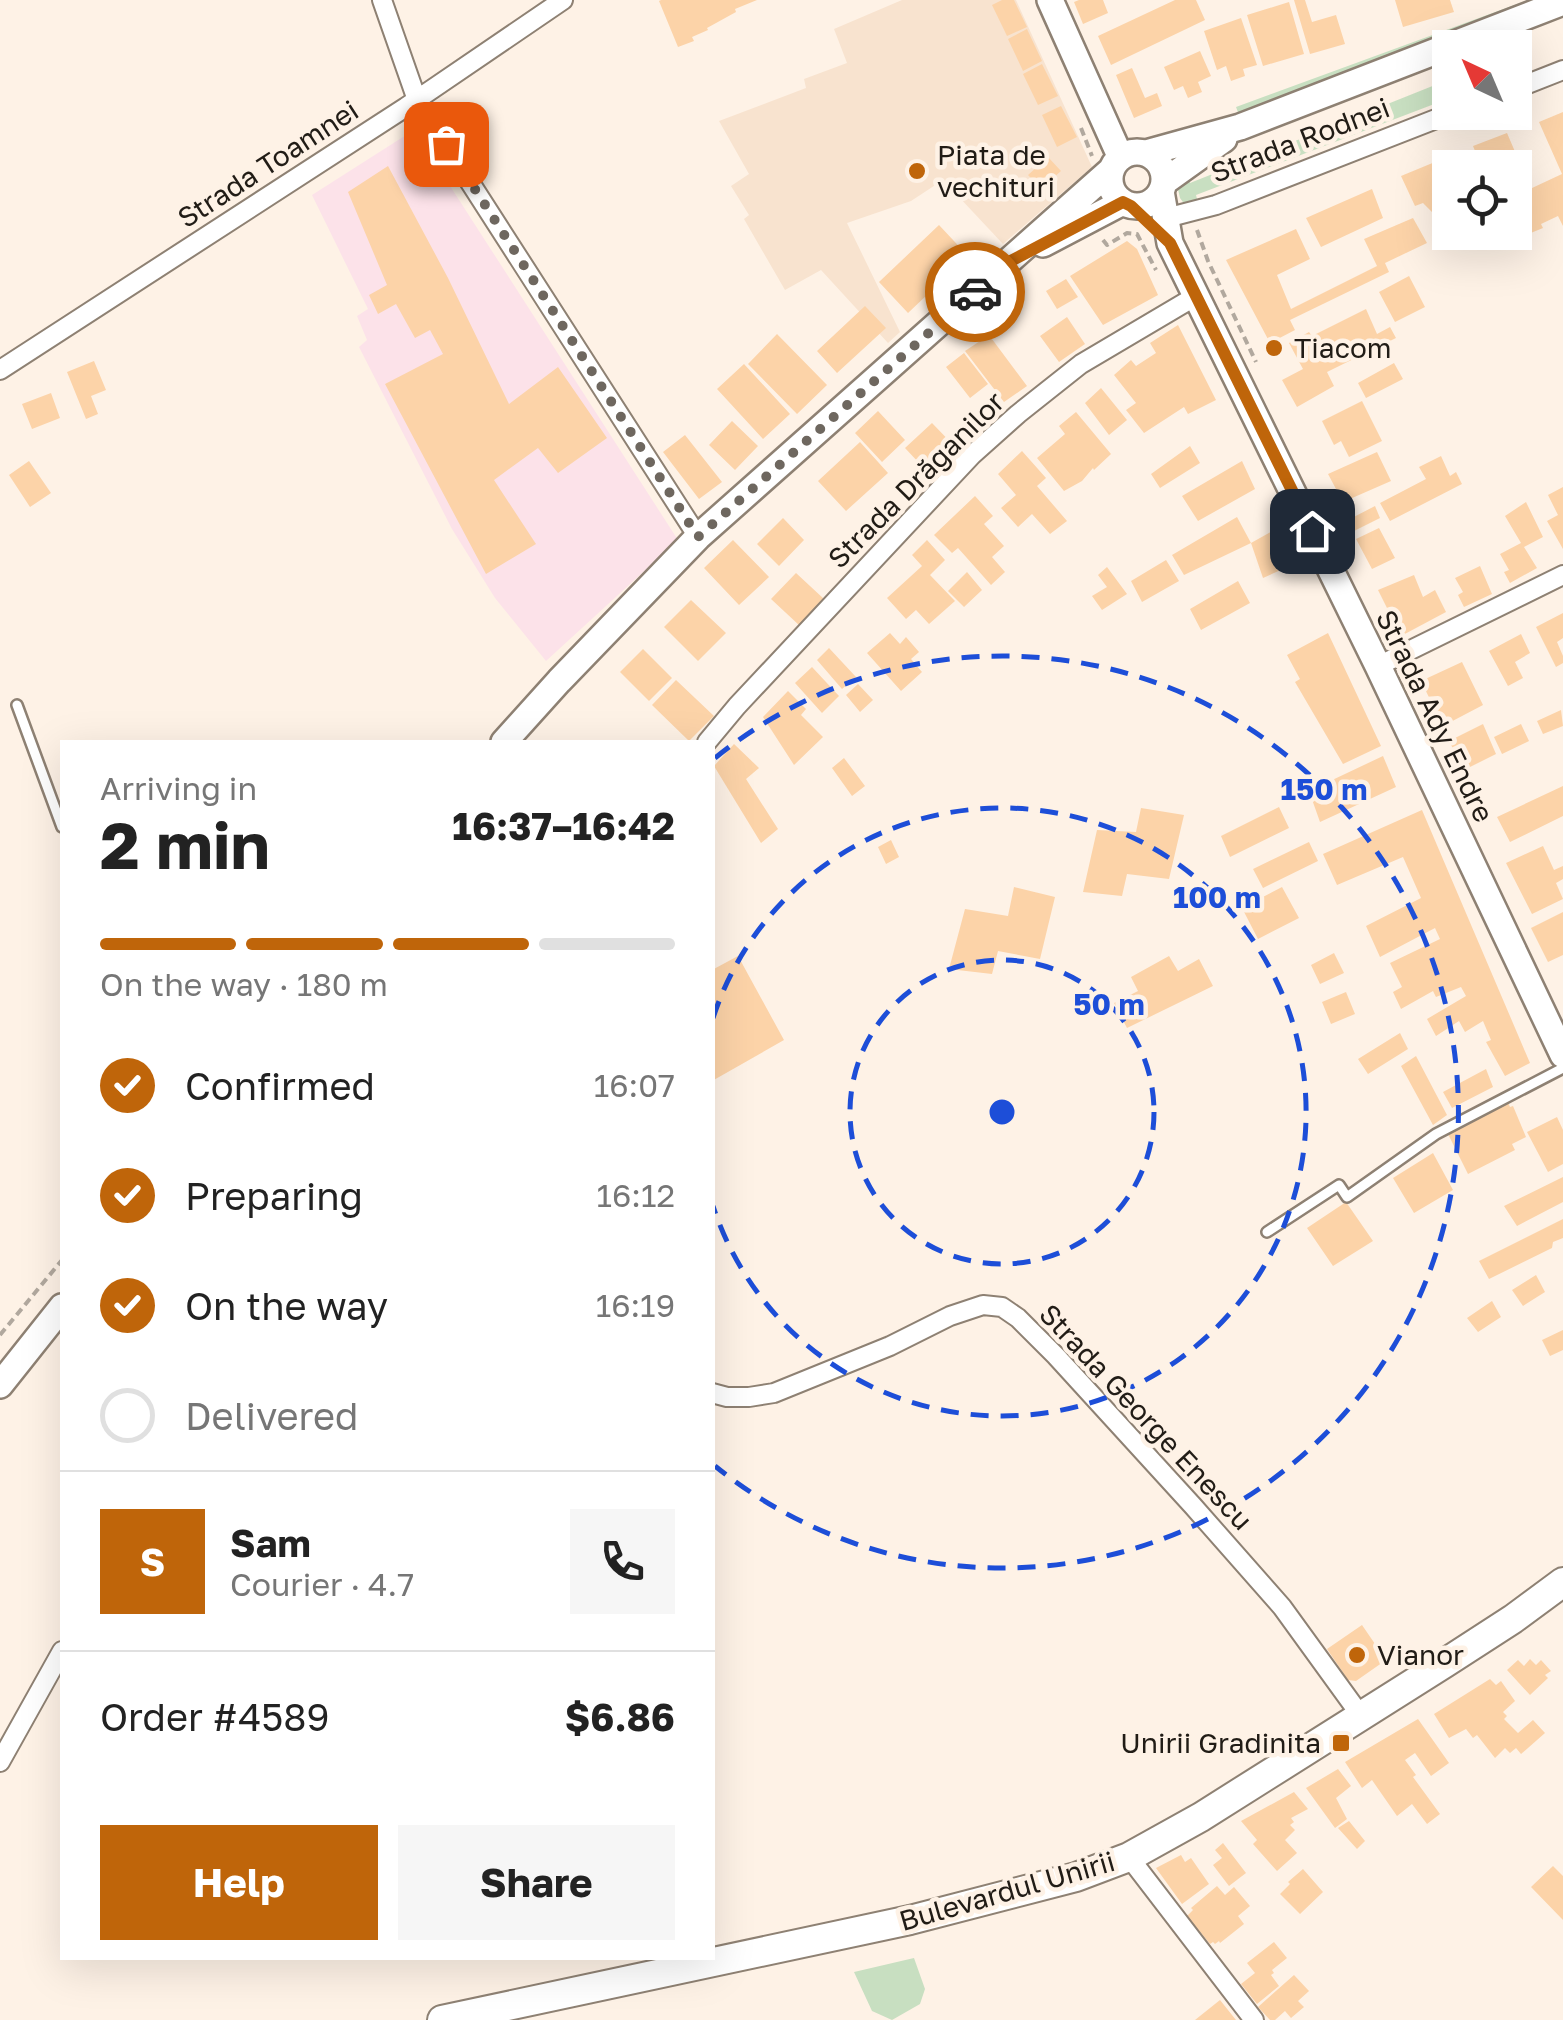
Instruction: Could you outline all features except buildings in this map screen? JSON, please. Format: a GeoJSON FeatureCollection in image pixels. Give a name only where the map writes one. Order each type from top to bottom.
{"type":"FeatureCollection","features":[{"type":"Feature","properties":{"kind":"main road"},"geometry":{"type":"LineString","coordinates":[[1050,0],[1108,162],[1111,189],[1127,204]]}},
{"type":"Feature","properties":{"kind":"main road","name":"Strada Rodnei"},"geometry":{"type":"LineString","coordinates":[[1146,153],[1240,128],[1563,2]]}},
{"type":"Feature","properties":{"kind":"main road","name":"Strada Rodnei"},"geometry":{"type":"LineString","coordinates":[[1162,186],[1240,128]]}},
{"type":"Feature","properties":{"kind":"main road"},"geometry":{"type":"LineString","coordinates":[[506,740],[698,537],[1007,263],[1108,162],[1128,152],[1146,153],[1160,164],[1162,186],[1149,203],[1127,204],[1007,263]]}},
{"type":"Feature","properties":{"kind":"main road","name":"Strada Ady Endre"},"geometry":{"type":"LineString","coordinates":[[1162,186],[1168,230],[1186,301],[1378,666],[1563,1055]]}},
{"type":"Feature","properties":{"kind":"main road","name":"Strada Ady Endre"},"geometry":{"type":"LineString","coordinates":[[1127,204],[1168,230]]}},
{"type":"Feature","properties":{"kind":"main road"},"geometry":{"type":"LineString","coordinates":[[0,1386],[60,1310]]}},
{"type":"Feature","properties":{"kind":"main road","name":"Bulevardul Unirii"},"geometry":{"type":"LineString","coordinates":[[442,2020],[910,1920],[1076,1877],[1129,1857],[1201,1817],[1362,1716],[1513,1619],[1563,1582]]}},
{"type":"Feature","properties":{"kind":"street"},"geometry":{"type":"LineString","coordinates":[[382,0],[417,100],[698,537]]}},
{"type":"Feature","properties":{"kind":"street","name":"Strada Toamnei"},"geometry":{"type":"LineString","coordinates":[[0,369],[417,100],[564,0]]}},
{"type":"Feature","properties":{"kind":"street"},"geometry":{"type":"LineString","coordinates":[[1532,82],[1563,70]]}},
{"type":"Feature","properties":{"kind":"street","name":"Strada Rodnei"},"geometry":{"type":"LineString","coordinates":[[1168,230],[1216,205],[1432,121]]}},
{"type":"Feature","properties":{"kind":"street","name":"Strada Drăganilor"},"geometry":{"type":"LineString","coordinates":[[709,740],[972,455],[1082,364],[1186,301]]}},
{"type":"Feature","properties":{"kind":"street"},"geometry":{"type":"LineString","coordinates":[[1378,666],[1563,575]]}},
{"type":"Feature","properties":{"kind":"street","name":"Strada George Enescu"},"geometry":{"type":"LineString","coordinates":[[715,1394],[749,1397],[774,1393],[890,1346],[950,1316],[982,1305],[1002,1307],[1056,1356],[1194,1506],[1282,1607],[1362,1716]]}},
{"type":"Feature","properties":{"kind":"street"},"geometry":{"type":"LineString","coordinates":[[0,1762],[60,1654]]}},
{"type":"Feature","properties":{"kind":"street"},"geometry":{"type":"LineString","coordinates":[[1129,1857],[1254,2020]]}},
{"type":"Feature","properties":{"kind":"lane"},"geometry":{"type":"LineString","coordinates":[[17,705],[60,822]]}},
{"type":"Feature","properties":{"kind":"lane"},"geometry":{"type":"LineString","coordinates":[[1268,1232],[1339,1185],[1346,1197],[1436,1134],[1563,1068]]}},
{"type":"Feature","properties":{"kind":"path"},"geometry":{"type":"LineString","coordinates":[[1075,114],[1108,162]]}},
{"type":"Feature","properties":{"kind":"path"},"geometry":{"type":"LineString","coordinates":[[1107,246],[1127,233],[1137,234],[1186,301]]}},
{"type":"Feature","properties":{"kind":"path"},"geometry":{"type":"LineString","coordinates":[[0,1336],[60,1262]]}},
{"type":"Feature","properties":{"kind":"shaded area","name":"Piata de vechituri"},"geometry":{"type":"Polygon","coordinates":[[[902,0],[1016,0],[1092,167],[1003,244],[943,180],[911,201],[847,223],[900,332],[888,343],[821,270],[785,290],[744,219],[749,215],[731,186],[749,174],[719,121],[806,88],[804,79],[847,63],[834,29],[902,0]]]}},
{"type":"Feature","properties":{"kind":"shaded area"},"geometry":{"type":"Polygon","coordinates":[[[414,130],[678,540],[546,661],[495,598],[452,529],[359,347],[367,340],[357,316],[368,309],[312,195],[414,130]]]}},
{"type":"Feature","properties":{"kind":"green space"},"geometry":{"type":"Polygon","coordinates":[[[1528,0],[1556,0],[1479,30],[1446,30],[1528,0]]]}},
{"type":"Feature","properties":{"kind":"green space"},"geometry":{"type":"Polygon","coordinates":[[[1432,35],[1432,49],[1242,123],[1236,107],[1432,35]]]}},
{"type":"Feature","properties":{"kind":"green space"},"geometry":{"type":"Polygon","coordinates":[[[1432,86],[1432,105],[1196,195],[1198,203],[1185,205],[1177,185],[1188,172],[1190,183],[1432,86]]]}},
{"type":"Feature","properties":{"kind":"green space"},"geometry":{"type":"Polygon","coordinates":[[[914,1958],[925,1989],[920,2004],[892,2020],[872,2011],[854,1972],[914,1958]]]}},
{"type":"Feature","properties":{"kind":"way so far"},"geometry":{"type":"LineString","coordinates":[[446,144],[698,537],[975,292]]}},
{"type":"Feature","properties":{"kind":"place","name":"Piata de vechituri"},"geometry":{"type":"Point","coordinates":[917,171]}},
{"type":"Feature","properties":{"kind":"place","name":"Tiacom"},"geometry":{"type":"Point","coordinates":[1274,348]}},
{"type":"Feature","properties":{"kind":"place","name":"Vianor"},"geometry":{"type":"Point","coordinates":[1357,1655]}},
{"type":"Feature","properties":{"kind":"place","name":"Unirii Gradinita"},"geometry":{"type":"Point","coordinates":[1341,1743]}},
{"type":"Feature","properties":{"kind":"route"},"geometry":{"type":"LineString","coordinates":[[975,292],[1007,263],[1123,202],[1131,206],[1170,243],[1312,531]]}}]}
